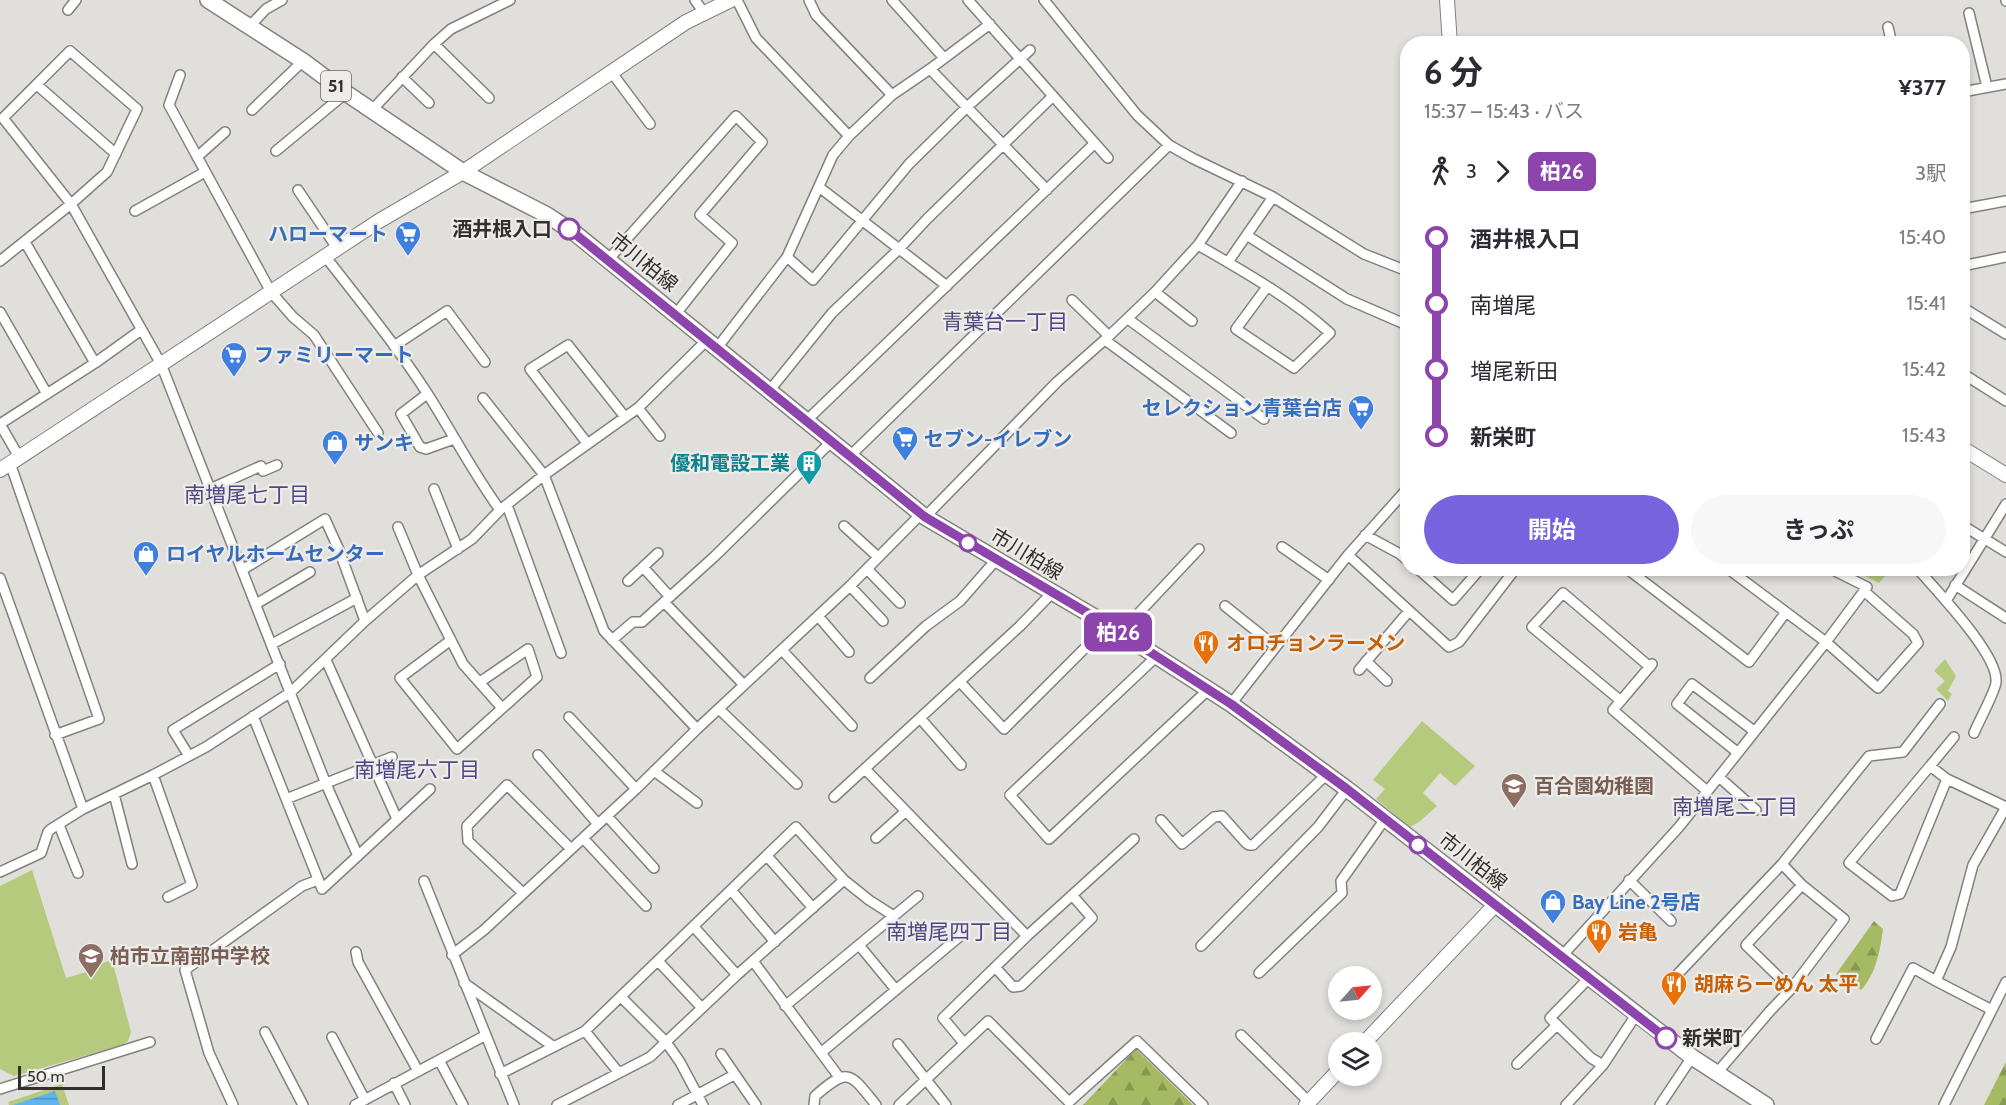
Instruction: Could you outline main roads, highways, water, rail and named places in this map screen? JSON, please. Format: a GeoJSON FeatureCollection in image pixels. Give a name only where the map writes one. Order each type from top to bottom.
{"type":"FeatureCollection","features":[{"type":"Feature","properties":{"kind":"main road","name":"市川柏線"},"geometry":{"type":"LineString","coordinates":[[208,0],[303,61],[371,111],[463,172],[547,214],[576,234],[923,515],[1114,629],[1231,704],[1347,789],[1692,1057],[1766,1105]]}},
{"type":"Feature","properties":{"kind":"water"},"geometry":{"type":"Polygon","coordinates":[[[55,1091],[60,1105],[13,1105],[55,1091]]]}},
{"type":"Feature","properties":{"kind":"place","name":"酒井根入口"},"geometry":{"type":"Point","coordinates":[569,229]}},
{"type":"Feature","properties":{"kind":"place","name":"ハローマート"},"geometry":{"type":"Point","coordinates":[408,257]}},
{"type":"Feature","properties":{"kind":"place","name":"ファミリーマート"},"geometry":{"type":"Point","coordinates":[234,378]}},
{"type":"Feature","properties":{"kind":"place","name":"セレクション青葉台店"},"geometry":{"type":"Point","coordinates":[1361,431]}},
{"type":"Feature","properties":{"kind":"place","name":"セブン-イレブン"},"geometry":{"type":"Point","coordinates":[905,462]}},
{"type":"Feature","properties":{"kind":"place","name":"サンキ"},"geometry":{"type":"Point","coordinates":[335,466]}},
{"type":"Feature","properties":{"kind":"place","name":"優和電設工業"},"geometry":{"type":"Point","coordinates":[809,486]}},
{"type":"Feature","properties":{"kind":"place","name":"ロイヤルホームセンター"},"geometry":{"type":"Point","coordinates":[146,577]}},
{"type":"Feature","properties":{"kind":"place","name":"オロチョンラーメン"},"geometry":{"type":"Point","coordinates":[1206,666]}},
{"type":"Feature","properties":{"kind":"place","name":"百合園幼稚園"},"geometry":{"type":"Point","coordinates":[1514,809]}},
{"type":"Feature","properties":{"kind":"place","name":"Bay Line 2号店"},"geometry":{"type":"Point","coordinates":[1553,925]}},
{"type":"Feature","properties":{"kind":"place","name":"岩亀"},"geometry":{"type":"Point","coordinates":[1599,955]}},
{"type":"Feature","properties":{"kind":"place","name":"柏市立南部中学校"},"geometry":{"type":"Point","coordinates":[91,979]}},
{"type":"Feature","properties":{"kind":"place","name":"胡麻らーめん 太平"},"geometry":{"type":"Point","coordinates":[1674,1007]}},
{"type":"Feature","properties":{"kind":"place","name":"新栄町"},"geometry":{"type":"Point","coordinates":[1666,1038]}},
{"type":"Feature","properties":{"kind":"district","name":"青葉台一丁目"},"geometry":{"type":"Point","coordinates":[1005,322]}},
{"type":"Feature","properties":{"kind":"district","name":"南増尾七丁目"},"geometry":{"type":"Point","coordinates":[247,495]}},
{"type":"Feature","properties":{"kind":"district","name":"南増尾六丁目"},"geometry":{"type":"Point","coordinates":[417,770]}},
{"type":"Feature","properties":{"kind":"district","name":"南増尾二丁目"},"geometry":{"type":"Point","coordinates":[1735,807]}},
{"type":"Feature","properties":{"kind":"district","name":"南増尾四丁目"},"geometry":{"type":"Point","coordinates":[949,932]}}]}
